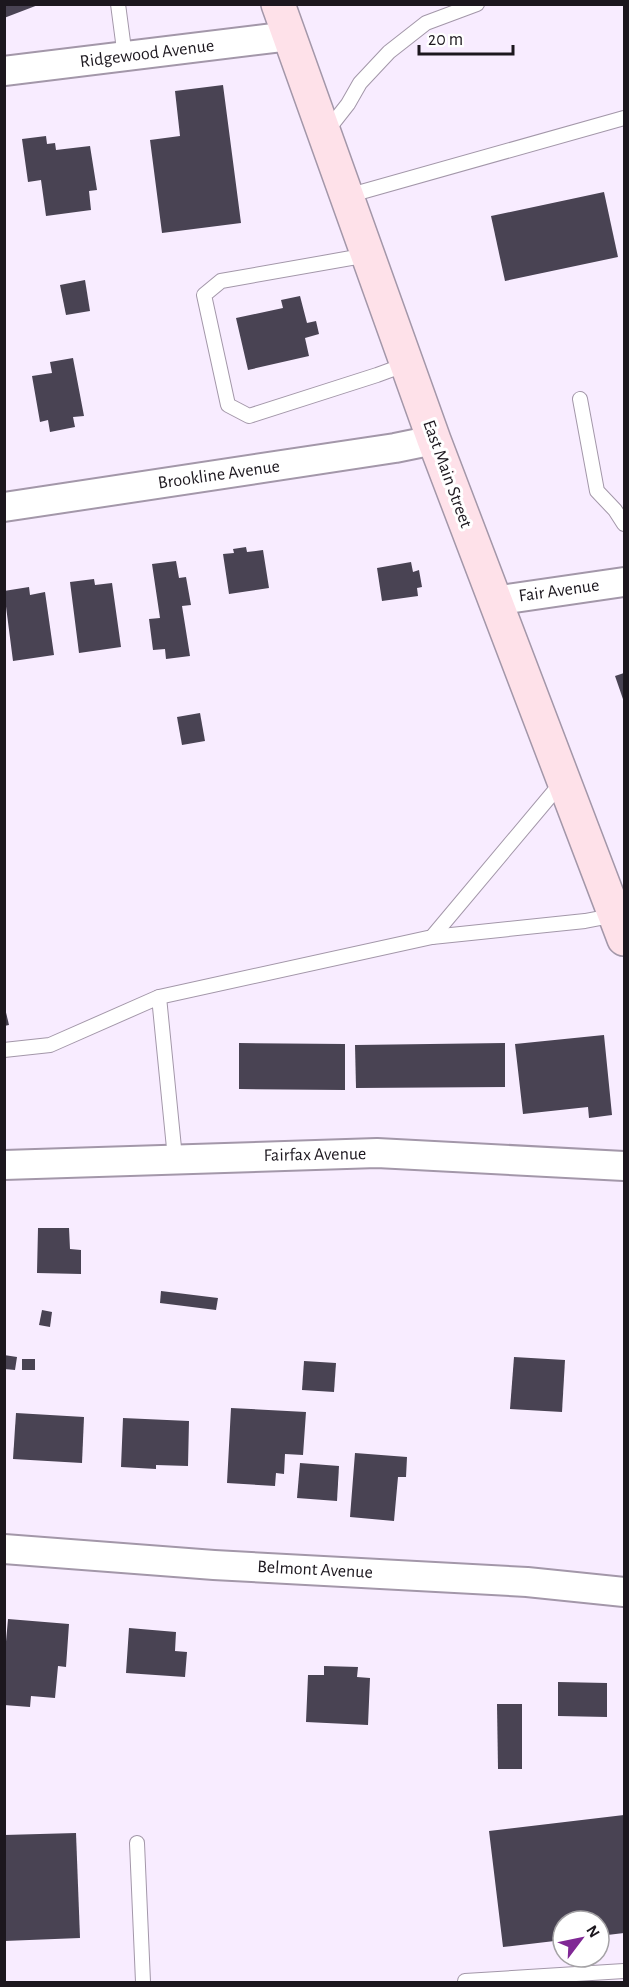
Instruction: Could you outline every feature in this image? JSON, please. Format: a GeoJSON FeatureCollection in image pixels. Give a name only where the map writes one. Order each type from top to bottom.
{"type":"FeatureCollection","features":[{"type":"Feature","properties":{"kind":"main road","name":"East Main Street"},"geometry":{"type":"LineString","coordinates":[[278,4],[434,440],[620,927]]}},
{"type":"Feature","properties":{"kind":"street","name":"Ridgewood Avenue"},"geometry":{"type":"LineString","coordinates":[[4,71],[290,36]]}},
{"type":"Feature","properties":{"kind":"street","name":"Brookline Avenue"},"geometry":{"type":"LineString","coordinates":[[4,507],[395,448],[434,440]]}},
{"type":"Feature","properties":{"kind":"street","name":"Fair Avenue"},"geometry":{"type":"LineString","coordinates":[[494,601],[624,582]]}},
{"type":"Feature","properties":{"kind":"street","name":"Fairfax Avenue"},"geometry":{"type":"LineString","coordinates":[[4,1165],[377,1153],[624,1166]]}},
{"type":"Feature","properties":{"kind":"street","name":"Belmont Avenue"},"geometry":{"type":"LineString","coordinates":[[4,1549],[526,1582],[624,1592]]}},
{"type":"Feature","properties":{"kind":"lane"},"geometry":{"type":"LineString","coordinates":[[118,4],[125,57]]}},
{"type":"Feature","properties":{"kind":"lane"},"geometry":{"type":"LineString","coordinates":[[324,134],[348,104],[360,83],[389,52],[426,22],[477,4]]}},
{"type":"Feature","properties":{"kind":"lane"},"geometry":{"type":"LineString","coordinates":[[347,196],[624,118]]}},
{"type":"Feature","properties":{"kind":"lane"},"geometry":{"type":"LineString","coordinates":[[368,255],[221,281],[204,295],[228,405],[249,416],[406,364]]}},
{"type":"Feature","properties":{"kind":"lane"},"geometry":{"type":"LineString","coordinates":[[580,399],[597,492],[615,510],[624,524]]}},
{"type":"Feature","properties":{"kind":"lane"},"geometry":{"type":"LineString","coordinates":[[432,937],[563,780]]}},
{"type":"Feature","properties":{"kind":"lane"},"geometry":{"type":"LineString","coordinates":[[4,1050],[50,1045],[159,997],[432,937],[585,921],[620,927]]}},
{"type":"Feature","properties":{"kind":"lane"},"geometry":{"type":"LineString","coordinates":[[159,997],[176,1158]]}},
{"type":"Feature","properties":{"kind":"lane"},"geometry":{"type":"LineString","coordinates":[[136,1843],[143,1983]]}},
{"type":"Feature","properties":{"kind":"lane"},"geometry":{"type":"LineString","coordinates":[[465,1981],[624,1971]]}},
{"type":"Feature","properties":{"kind":"building"},"geometry":{"type":"Polygon","coordinates":[[[4,4],[38,4],[38,5],[4,18],[4,4]]]}},
{"type":"Feature","properties":{"kind":"building"},"geometry":{"type":"Polygon","coordinates":[[[223,85],[241,223],[162,233],[150,140],[180,136],[175,91],[223,85]]]}},
{"type":"Feature","properties":{"kind":"building"},"geometry":{"type":"Polygon","coordinates":[[[46,136],[47,144],[55,143],[56,150],[90,146],[97,190],[89,191],[91,210],[46,216],[41,180],[28,182],[22,139],[46,136]]]}},
{"type":"Feature","properties":{"kind":"building"},"geometry":{"type":"Polygon","coordinates":[[[604,192],[618,257],[505,281],[491,216],[604,192]]]}},
{"type":"Feature","properties":{"kind":"building"},"geometry":{"type":"Polygon","coordinates":[[[85,280],[90,311],[66,315],[60,285],[85,280]]]}},
{"type":"Feature","properties":{"kind":"building"},"geometry":{"type":"Polygon","coordinates":[[[300,296],[307,323],[316,321],[319,334],[305,338],[309,356],[248,370],[236,318],[283,308],[281,300],[300,296]]]}},
{"type":"Feature","properties":{"kind":"building"},"geometry":{"type":"Polygon","coordinates":[[[73,358],[84,416],[73,417],[75,427],[50,432],[48,420],[40,422],[32,376],[52,373],[50,362],[73,358]]]}},
{"type":"Feature","properties":{"kind":"building"},"geometry":{"type":"Polygon","coordinates":[[[246,547],[247,552],[263,550],[269,588],[229,594],[223,554],[234,553],[233,549],[246,547]]]}},
{"type":"Feature","properties":{"kind":"building"},"geometry":{"type":"Polygon","coordinates":[[[176,561],[179,578],[186,577],[191,605],[182,606],[190,656],[166,659],[165,649],[153,650],[149,619],[160,618],[152,564],[176,561]]]}},
{"type":"Feature","properties":{"kind":"building"},"geometry":{"type":"Polygon","coordinates":[[[411,562],[413,572],[419,570],[422,587],[417,588],[418,596],[382,601],[377,568],[411,562]]]}},
{"type":"Feature","properties":{"kind":"building"},"geometry":{"type":"Polygon","coordinates":[[[94,579],[95,585],[112,583],[121,647],[79,653],[70,582],[94,579]]]}},
{"type":"Feature","properties":{"kind":"building"},"geometry":{"type":"Polygon","coordinates":[[[29,587],[30,595],[45,592],[54,655],[13,661],[4,591],[29,587]]]}},
{"type":"Feature","properties":{"kind":"building"},"geometry":{"type":"Polygon","coordinates":[[[624,673],[624,702],[615,676],[624,673]]]}},
{"type":"Feature","properties":{"kind":"building"},"geometry":{"type":"Polygon","coordinates":[[[200,713],[205,741],[182,745],[177,717],[200,713]]]}},
{"type":"Feature","properties":{"kind":"building"},"geometry":{"type":"Polygon","coordinates":[[[4,1004],[9,1025],[4,1026],[4,1004]]]}},
{"type":"Feature","properties":{"kind":"building"},"geometry":{"type":"Polygon","coordinates":[[[604,1035],[612,1115],[589,1118],[588,1107],[523,1114],[515,1044],[604,1035]]]}},
{"type":"Feature","properties":{"kind":"building"},"geometry":{"type":"Polygon","coordinates":[[[239,1043],[345,1044],[345,1090],[239,1089],[239,1043]]]}},
{"type":"Feature","properties":{"kind":"building"},"geometry":{"type":"Polygon","coordinates":[[[505,1043],[505,1087],[356,1088],[355,1045],[505,1043]]]}},
{"type":"Feature","properties":{"kind":"building"},"geometry":{"type":"Polygon","coordinates":[[[38,1228],[69,1228],[70,1249],[81,1250],[81,1274],[37,1273],[38,1228]]]}},
{"type":"Feature","properties":{"kind":"building"},"geometry":{"type":"Polygon","coordinates":[[[161,1291],[218,1298],[216,1310],[160,1303],[161,1291]]]}},
{"type":"Feature","properties":{"kind":"building"},"geometry":{"type":"Polygon","coordinates":[[[42,1310],[52,1312],[50,1327],[39,1325],[42,1310]]]}},
{"type":"Feature","properties":{"kind":"building"},"geometry":{"type":"Polygon","coordinates":[[[4,1355],[17,1357],[15,1370],[4,1369],[4,1355]]]}},
{"type":"Feature","properties":{"kind":"building"},"geometry":{"type":"Polygon","coordinates":[[[514,1357],[565,1360],[562,1412],[510,1409],[514,1357]]]}},
{"type":"Feature","properties":{"kind":"building"},"geometry":{"type":"Polygon","coordinates":[[[22,1359],[35,1359],[35,1370],[22,1370],[22,1359]]]}},
{"type":"Feature","properties":{"kind":"building"},"geometry":{"type":"Polygon","coordinates":[[[304,1361],[336,1363],[334,1392],[302,1390],[304,1361]]]}},
{"type":"Feature","properties":{"kind":"building"},"geometry":{"type":"Polygon","coordinates":[[[231,1408],[306,1412],[303,1455],[285,1454],[284,1474],[276,1473],[275,1486],[227,1483],[231,1408]]]}},
{"type":"Feature","properties":{"kind":"building"},"geometry":{"type":"Polygon","coordinates":[[[16,1413],[84,1417],[82,1463],[13,1459],[16,1413]]]}},
{"type":"Feature","properties":{"kind":"building"},"geometry":{"type":"Polygon","coordinates":[[[123,1418],[189,1421],[188,1466],[156,1465],[156,1469],[121,1467],[123,1418]]]}},
{"type":"Feature","properties":{"kind":"building"},"geometry":{"type":"Polygon","coordinates":[[[355,1453],[407,1457],[406,1477],[398,1477],[394,1521],[350,1517],[355,1453]]]}},
{"type":"Feature","properties":{"kind":"building"},"geometry":{"type":"Polygon","coordinates":[[[300,1463],[339,1466],[337,1501],[297,1498],[300,1463]]]}},
{"type":"Feature","properties":{"kind":"building"},"geometry":{"type":"Polygon","coordinates":[[[8,1619],[69,1624],[66,1667],[58,1666],[55,1698],[31,1696],[30,1707],[4,1705],[4,1664],[8,1619]]]}},
{"type":"Feature","properties":{"kind":"building"},"geometry":{"type":"Polygon","coordinates":[[[129,1628],[176,1632],[175,1651],[187,1652],[185,1677],[126,1673],[129,1628]]]}},
{"type":"Feature","properties":{"kind":"building"},"geometry":{"type":"Polygon","coordinates":[[[324,1666],[358,1667],[357,1677],[370,1678],[368,1725],[306,1722],[308,1675],[324,1675],[324,1666]]]}},
{"type":"Feature","properties":{"kind":"building"},"geometry":{"type":"Polygon","coordinates":[[[558,1682],[607,1683],[607,1717],[558,1716],[558,1682]]]}},
{"type":"Feature","properties":{"kind":"building"},"geometry":{"type":"Polygon","coordinates":[[[497,1704],[522,1704],[522,1769],[498,1769],[497,1704]]]}},
{"type":"Feature","properties":{"kind":"building"},"geometry":{"type":"Polygon","coordinates":[[[624,1815],[624,1933],[611,1935],[611,1909],[551,1909],[551,1941],[503,1947],[489,1831],[624,1815]]]}},
{"type":"Feature","properties":{"kind":"building"},"geometry":{"type":"Polygon","coordinates":[[[76,1833],[80,1938],[4,1941],[4,1835],[76,1833]]]}}]}
